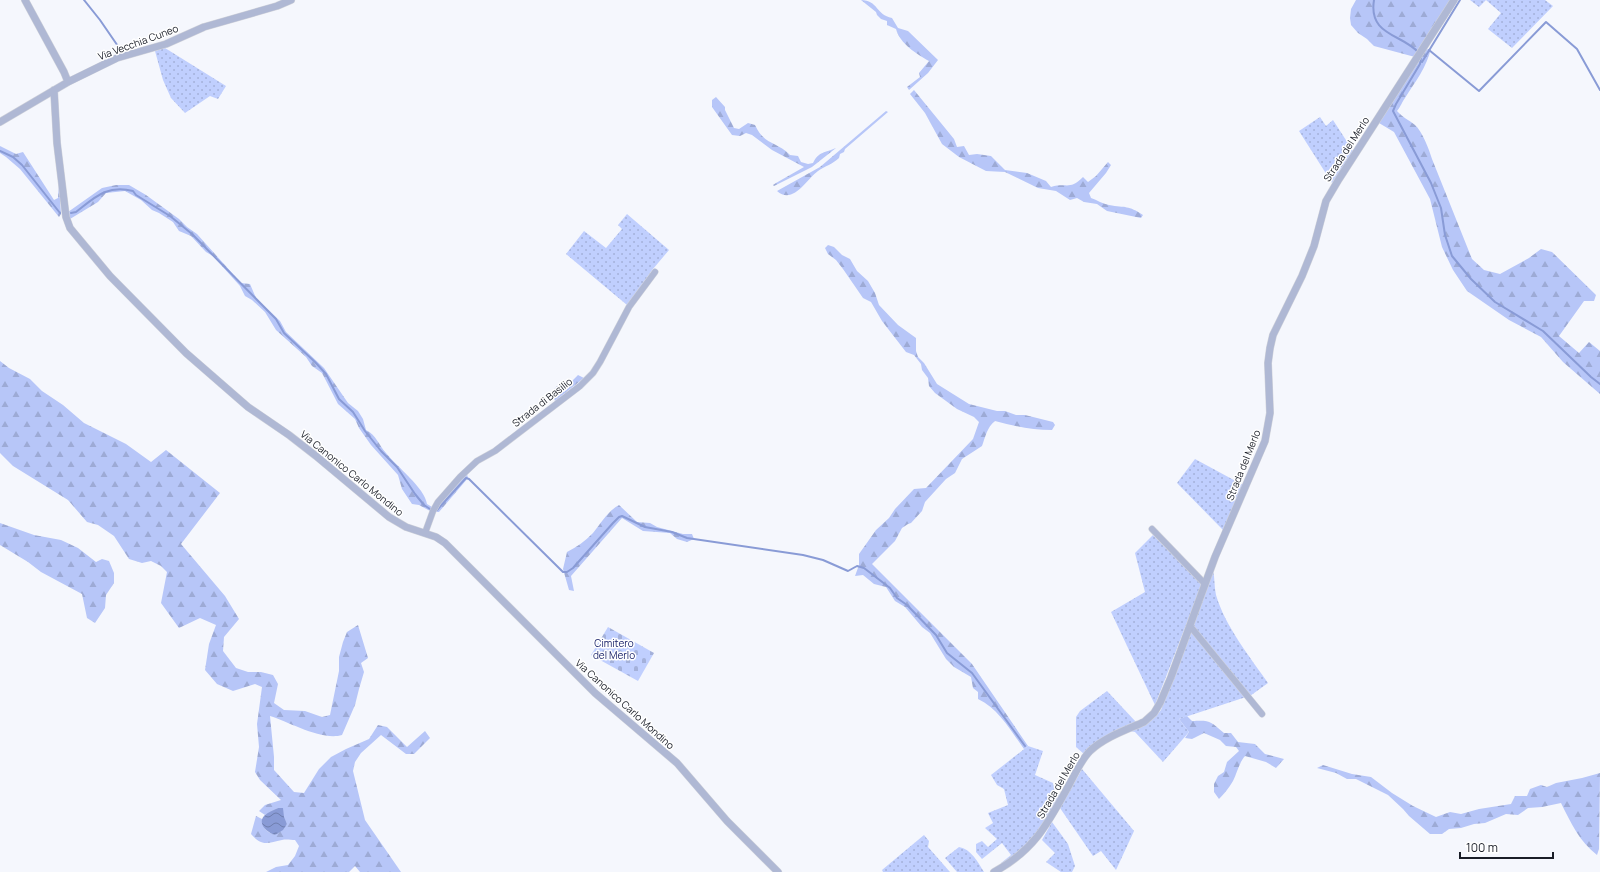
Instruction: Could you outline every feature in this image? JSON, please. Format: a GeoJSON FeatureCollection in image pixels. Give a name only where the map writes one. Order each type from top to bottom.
{"type":"FeatureCollection","features":[{"type":"Feature","properties":{"kind":"street"},"geometry":{"type":"LineString","coordinates":[[25,0],[68,82]]}},
{"type":"Feature","properties":{"kind":"street","name":"Via Vecchia Cuneo"},"geometry":{"type":"LineString","coordinates":[[0,122],[68,82],[117,58],[166,44],[204,27],[277,6],[291,0]]}},
{"type":"Feature","properties":{"kind":"street","name":"Strada del Merlo"},"geometry":{"type":"LineString","coordinates":[[994,872],[1017,858],[1036,839],[1049,821],[1090,751],[1101,742],[1144,722],[1154,714],[1158,708],[1171,677],[1215,557],[1265,441],[1270,413],[1268,363],[1270,348],[1280,319],[1299,284],[1308,263],[1326,201],[1339,178],[1454,0]]}},
{"type":"Feature","properties":{"kind":"street","name":"Via Canonico Carlo Mondino"},"geometry":{"type":"LineString","coordinates":[[54,90],[57,143],[64,208],[68,222],[75,234],[124,291],[186,353],[248,408],[283,431],[310,452],[389,518],[406,527],[436,537],[445,543],[595,693],[677,763],[727,821],[778,872]]}},
{"type":"Feature","properties":{"kind":"street","name":"Strada di Basilio"},"geometry":{"type":"LineString","coordinates":[[425,533],[438,502],[460,477],[477,461],[508,441],[580,386],[600,362],[629,307],[655,272]]}},
{"type":"Feature","properties":{"kind":"street"},"geometry":{"type":"LineString","coordinates":[[1152,530],[1205,584]]}},
{"type":"Feature","properties":{"kind":"street"},"geometry":{"type":"LineString","coordinates":[[1190,626],[1262,714]]}},
{"type":"Feature","properties":{"kind":"green space"},"geometry":{"type":"Polygon","coordinates":[[[861,0],[871,2],[883,14],[892,18],[898,28],[908,31],[938,60],[928,73],[909,90],[907,87],[920,77],[919,73],[929,61],[905,44],[896,29],[887,25],[887,21],[881,19],[876,12],[861,0]]]}},
{"type":"Feature","properties":{"kind":"green space"},"geometry":{"type":"Polygon","coordinates":[[[1356,0],[1450,0],[1415,57],[1374,46],[1358,33],[1351,25],[1350,18],[1351,9],[1356,0]]]}},
{"type":"Feature","properties":{"kind":"green space"},"geometry":{"type":"Polygon","coordinates":[[[1470,0],[1486,0],[1479,7],[1470,0]]]}},
{"type":"Feature","properties":{"kind":"green space"},"geometry":{"type":"Polygon","coordinates":[[[1486,0],[1545,0],[1553,6],[1512,48],[1488,29],[1501,13],[1486,0]]]}},
{"type":"Feature","properties":{"kind":"green space"},"geometry":{"type":"Polygon","coordinates":[[[165,48],[226,86],[218,99],[210,96],[185,113],[171,98],[163,80],[155,51],[165,48]]]}},
{"type":"Feature","properties":{"kind":"green space"},"geometry":{"type":"Polygon","coordinates":[[[1431,48],[1424,68],[1397,111],[1415,125],[1423,136],[1472,259],[1484,270],[1500,274],[1529,258],[1541,249],[1552,252],[1596,295],[1594,301],[1584,301],[1559,336],[1579,353],[1589,342],[1600,351],[1600,394],[1563,362],[1541,337],[1509,320],[1467,291],[1453,270],[1442,247],[1430,199],[1394,132],[1379,123],[1426,50],[1431,48]]]}},
{"type":"Feature","properties":{"kind":"green space"},"geometry":{"type":"Polygon","coordinates":[[[914,90],[954,139],[957,147],[964,146],[969,155],[977,154],[991,156],[1005,170],[1027,173],[1046,181],[1051,187],[1071,185],[1083,177],[1088,182],[1096,176],[1108,162],[1111,165],[1089,193],[1091,198],[1107,204],[1127,207],[1143,215],[1141,218],[1107,211],[1097,204],[1084,202],[1077,198],[1070,200],[1056,191],[1038,188],[1005,172],[986,171],[959,157],[942,144],[925,113],[910,94],[914,90]]]}},
{"type":"Feature","properties":{"kind":"green space"},"geometry":{"type":"Polygon","coordinates":[[[716,97],[725,107],[734,128],[739,129],[748,123],[755,125],[763,137],[790,155],[798,156],[801,162],[808,164],[813,163],[820,154],[836,148],[812,167],[774,186],[773,185],[776,183],[804,167],[772,150],[752,135],[746,133],[740,136],[732,135],[712,107],[712,100],[716,97]]]}},
{"type":"Feature","properties":{"kind":"green space"},"geometry":{"type":"Polygon","coordinates":[[[886,111],[888,112],[845,149],[844,152],[840,154],[839,158],[813,175],[799,190],[788,195],[783,195],[777,191],[820,167],[886,111]]]}},
{"type":"Feature","properties":{"kind":"green space"},"geometry":{"type":"Polygon","coordinates":[[[1320,117],[1326,126],[1333,120],[1353,151],[1332,183],[1299,131],[1320,117]]]}},
{"type":"Feature","properties":{"kind":"green space"},"geometry":{"type":"Polygon","coordinates":[[[0,146],[16,154],[23,152],[54,200],[58,198],[59,182],[61,214],[59,217],[20,169],[0,153],[0,146]]]}},
{"type":"Feature","properties":{"kind":"green space"},"geometry":{"type":"Polygon","coordinates":[[[116,185],[129,185],[146,195],[179,219],[197,234],[241,283],[250,284],[256,298],[280,321],[286,332],[324,368],[348,403],[358,411],[363,419],[366,430],[373,435],[386,453],[416,484],[427,504],[432,507],[430,511],[419,505],[412,504],[402,489],[398,475],[371,445],[359,428],[355,419],[338,404],[322,373],[312,366],[306,357],[276,330],[265,312],[252,300],[245,296],[240,286],[213,256],[206,252],[191,236],[179,231],[173,222],[152,210],[141,200],[125,191],[106,193],[98,202],[70,219],[68,212],[102,188],[116,185]]]}},
{"type":"Feature","properties":{"kind":"green space"},"geometry":{"type":"Polygon","coordinates":[[[627,214],[669,250],[627,305],[566,254],[584,231],[606,248],[622,229],[618,225],[627,214]]]}},
{"type":"Feature","properties":{"kind":"green space"},"geometry":{"type":"Polygon","coordinates":[[[828,245],[834,247],[842,255],[850,259],[857,271],[868,281],[875,293],[879,305],[898,325],[916,338],[916,351],[918,357],[924,363],[937,384],[969,404],[997,411],[1005,411],[1016,415],[1025,415],[1053,422],[1055,425],[1052,430],[1045,430],[1009,425],[995,421],[992,423],[988,429],[982,446],[962,459],[955,473],[946,479],[925,502],[922,511],[911,523],[902,528],[895,541],[872,564],[972,664],[1028,746],[1024,749],[998,714],[978,699],[978,692],[973,688],[971,677],[954,667],[946,659],[930,633],[922,627],[905,607],[895,601],[886,587],[874,584],[863,575],[855,576],[859,565],[859,554],[876,530],[889,518],[895,509],[914,489],[926,488],[973,439],[979,422],[974,417],[957,409],[935,393],[929,386],[928,378],[922,370],[921,364],[914,355],[906,352],[882,321],[871,302],[863,298],[836,260],[828,254],[825,248],[828,245]]]}},
{"type":"Feature","properties":{"kind":"green space"},"geometry":{"type":"Polygon","coordinates":[[[0,361],[9,368],[30,379],[42,391],[63,405],[84,423],[126,444],[151,462],[166,450],[220,493],[181,544],[225,596],[239,619],[224,637],[223,651],[236,668],[248,672],[261,672],[273,675],[278,684],[274,703],[284,710],[305,711],[322,717],[330,715],[339,671],[339,657],[343,642],[347,632],[358,625],[368,658],[361,663],[364,672],[355,705],[342,735],[334,736],[315,733],[270,716],[274,770],[294,792],[304,793],[319,769],[331,757],[369,739],[378,725],[387,727],[407,747],[425,731],[430,738],[414,754],[406,754],[381,735],[361,753],[355,762],[353,771],[365,820],[401,872],[360,872],[355,866],[349,872],[266,872],[276,867],[288,865],[295,856],[299,846],[295,840],[265,843],[259,841],[251,834],[256,816],[262,819],[263,825],[267,831],[275,835],[287,824],[278,808],[265,815],[259,811],[265,805],[281,800],[260,780],[255,772],[259,747],[257,724],[262,687],[255,684],[233,691],[217,684],[205,670],[209,644],[216,625],[200,618],[179,628],[161,603],[167,572],[161,566],[151,561],[142,563],[129,559],[114,536],[98,525],[87,522],[68,500],[13,466],[0,453],[0,361]]]}},
{"type":"Feature","properties":{"kind":"green space"},"geometry":{"type":"Polygon","coordinates":[[[578,375],[584,378],[555,401],[553,391],[555,388],[557,386],[563,388],[578,375]]]}},
{"type":"Feature","properties":{"kind":"green space"},"geometry":{"type":"Polygon","coordinates":[[[1195,459],[1243,485],[1223,530],[1177,483],[1195,459]]]}},
{"type":"Feature","properties":{"kind":"green space"},"geometry":{"type":"Polygon","coordinates":[[[467,474],[468,478],[439,512],[435,512],[445,497],[467,474]]]}},
{"type":"Feature","properties":{"kind":"green space"},"geometry":{"type":"Polygon","coordinates":[[[619,505],[637,522],[650,523],[657,527],[683,534],[692,534],[694,539],[687,542],[677,539],[670,533],[643,531],[622,518],[571,576],[574,591],[569,590],[563,569],[567,552],[578,546],[590,536],[608,514],[619,505]]]}},
{"type":"Feature","properties":{"kind":"green space"},"geometry":{"type":"Polygon","coordinates":[[[0,523],[34,535],[61,540],[78,548],[96,562],[102,559],[109,561],[114,573],[114,583],[106,595],[105,608],[95,623],[87,618],[82,594],[41,572],[28,562],[0,545],[0,523]]]}},
{"type":"Feature","properties":{"kind":"green space"},"geometry":{"type":"Polygon","coordinates":[[[1153,535],[1202,584],[1155,705],[1111,612],[1145,592],[1135,553],[1153,535]]]}},
{"type":"Feature","properties":{"kind":"green space"},"geometry":{"type":"Polygon","coordinates":[[[1213,570],[1216,595],[1225,618],[1268,683],[1250,696],[1193,627],[1213,570]]]}},
{"type":"Feature","properties":{"kind":"green space","name":"Cimitero del Merlo"},"geometry":{"type":"Polygon","coordinates":[[[608,627],[654,653],[638,681],[591,655],[608,627]]]}},
{"type":"Feature","properties":{"kind":"green space"},"geometry":{"type":"Polygon","coordinates":[[[1191,631],[1246,697],[1179,719],[1189,732],[1163,762],[1135,732],[1129,731],[1151,720],[1161,710],[1191,631]]]}},
{"type":"Feature","properties":{"kind":"green space"},"geometry":{"type":"Polygon","coordinates":[[[1107,691],[1136,722],[1084,754],[1076,747],[1076,717],[1080,711],[1107,691]]]}},
{"type":"Feature","properties":{"kind":"green space"},"geometry":{"type":"Polygon","coordinates":[[[1187,716],[1192,721],[1210,722],[1224,733],[1231,733],[1238,742],[1255,744],[1265,754],[1284,759],[1276,768],[1266,762],[1245,756],[1231,784],[1219,799],[1214,792],[1214,784],[1218,776],[1224,772],[1227,762],[1239,751],[1236,747],[1226,746],[1220,740],[1204,733],[1192,739],[1185,738],[1189,732],[1179,719],[1187,716]]]}},
{"type":"Feature","properties":{"kind":"green space"},"geometry":{"type":"Polygon","coordinates":[[[1028,746],[1043,751],[1035,775],[1053,783],[1055,792],[1061,795],[1044,825],[1028,844],[1002,865],[1001,863],[1011,855],[1002,843],[982,859],[976,852],[976,844],[982,841],[988,847],[997,839],[985,828],[993,823],[988,813],[1008,805],[1004,789],[997,785],[991,775],[1028,746]]]}},
{"type":"Feature","properties":{"kind":"green space"},"geometry":{"type":"Polygon","coordinates":[[[1323,765],[1352,774],[1371,777],[1392,793],[1413,806],[1436,817],[1450,812],[1461,814],[1479,809],[1511,804],[1515,796],[1527,796],[1530,789],[1541,785],[1547,787],[1556,783],[1600,773],[1599,849],[1597,855],[1585,844],[1568,818],[1561,803],[1528,808],[1518,815],[1506,814],[1485,823],[1449,829],[1442,834],[1430,834],[1388,795],[1356,779],[1347,779],[1336,773],[1317,768],[1323,765]]]}},
{"type":"Feature","properties":{"kind":"green space"},"geometry":{"type":"Polygon","coordinates":[[[1082,769],[1134,831],[1116,870],[1101,851],[1093,856],[1060,808],[1082,769]]]}},
{"type":"Feature","properties":{"kind":"green space"},"geometry":{"type":"Polygon","coordinates":[[[1052,822],[1068,844],[1075,866],[1072,872],[1061,872],[1046,862],[1055,853],[1042,840],[1052,822]]]}},
{"type":"Feature","properties":{"kind":"green space"},"geometry":{"type":"Polygon","coordinates":[[[924,835],[929,841],[928,847],[950,872],[883,872],[882,870],[924,835]]]}},
{"type":"Feature","properties":{"kind":"green space"},"geometry":{"type":"Polygon","coordinates":[[[959,847],[971,853],[984,872],[957,872],[945,858],[959,847]]]}},
{"type":"Feature","properties":{"kind":"water"},"geometry":{"type":"Polygon","coordinates":[[[278,808],[283,808],[284,817],[287,824],[283,830],[275,835],[264,828],[262,819],[269,812],[278,808]]]}},
{"type":"Feature","properties":{"kind":"waterway"},"geometry":{"type":"LineString","coordinates":[[84,0],[122,52]]}},
{"type":"Feature","properties":{"kind":"waterway"},"geometry":{"type":"LineString","coordinates":[[1374,0],[1376,21],[1381,28],[1419,53]]}},
{"type":"Feature","properties":{"kind":"waterway"},"geometry":{"type":"LineString","coordinates":[[1422,62],[1460,0]]}},
{"type":"Feature","properties":{"kind":"waterway"},"geometry":{"type":"LineString","coordinates":[[1429,50],[1479,91],[1546,22],[1577,49],[1600,90]]}},
{"type":"Feature","properties":{"kind":"waterway"},"geometry":{"type":"LineString","coordinates":[[1421,57],[1420,64],[1393,111],[1431,183],[1441,208],[1445,235],[1452,256],[1471,279],[1495,302],[1543,331],[1600,384]]}},
{"type":"Feature","properties":{"kind":"waterway"},"geometry":{"type":"LineString","coordinates":[[0,151],[13,157],[22,165],[60,213]]}},
{"type":"Feature","properties":{"kind":"waterway"},"geometry":{"type":"LineString","coordinates":[[71,213],[76,212],[95,197],[108,191],[124,189],[133,191],[136,195],[170,216],[192,234],[276,319],[284,333],[326,374],[339,399],[353,412],[365,431],[381,451],[397,467],[415,494],[424,505],[430,509]]}},
{"type":"Feature","properties":{"kind":"waterway"},"geometry":{"type":"LineString","coordinates":[[437,510],[466,478],[469,479],[563,572],[567,572],[573,568],[613,523],[622,516],[645,527],[672,532],[687,538],[803,555],[823,560],[848,571],[857,566],[864,568],[890,588],[897,598],[907,605],[936,635],[947,653],[972,673],[1025,746]]}}]}
